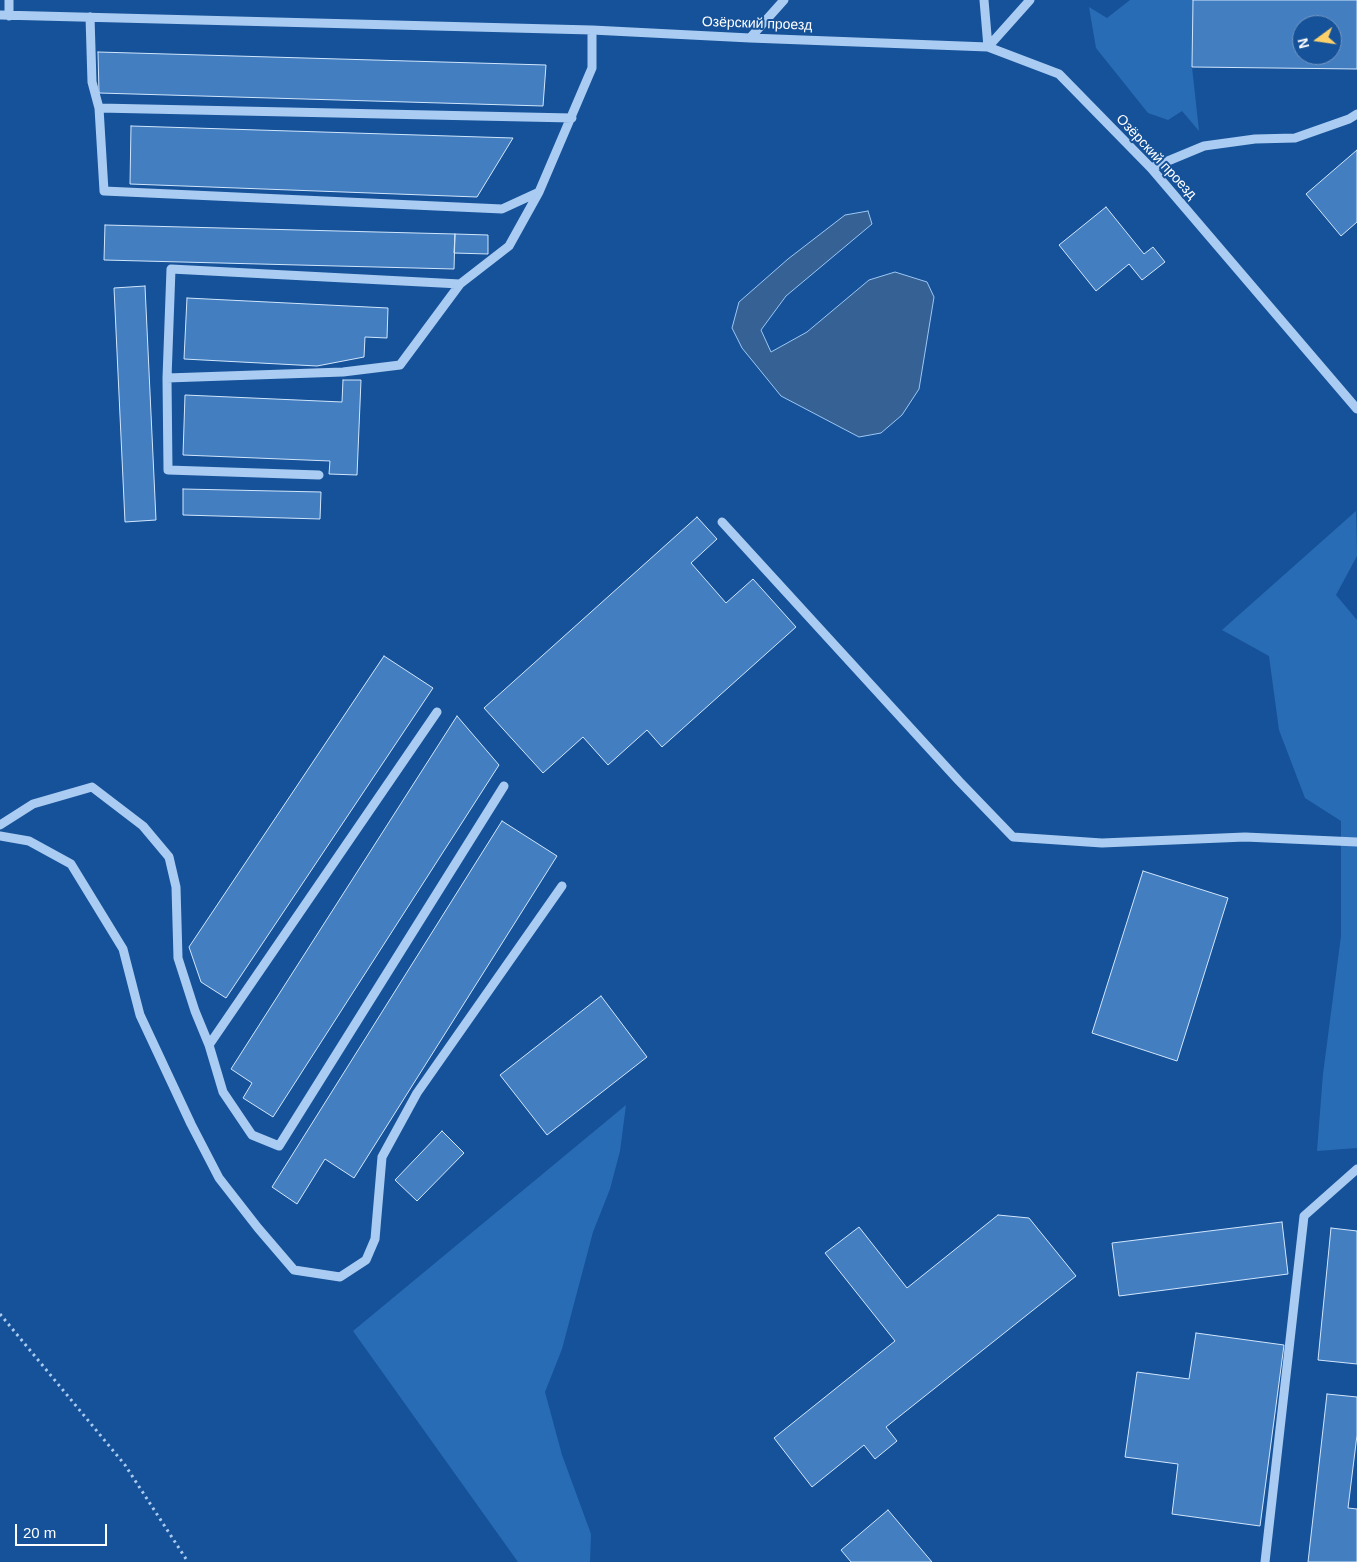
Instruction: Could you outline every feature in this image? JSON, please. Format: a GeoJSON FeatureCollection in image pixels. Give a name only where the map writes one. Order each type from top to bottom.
{"type":"FeatureCollection","features":[{"type":"Feature","properties":{"kind":"street"},"geometry":{"type":"LineString","coordinates":[[4,16],[9,0]]}},
{"type":"Feature","properties":{"kind":"street"},"geometry":{"type":"LineString","coordinates":[[750,38],[784,0]]}},
{"type":"Feature","properties":{"kind":"street"},"geometry":{"type":"LineString","coordinates":[[984,0],[988,46]]}},
{"type":"Feature","properties":{"kind":"street"},"geometry":{"type":"LineString","coordinates":[[988,46],[1030,0]]}},
{"type":"Feature","properties":{"kind":"street","name":"Озёрский проезд"},"geometry":{"type":"LineString","coordinates":[[4,16],[592,30],[750,38],[988,46],[1059,74],[1151,168],[1357,409]]}},
{"type":"Feature","properties":{"kind":"street"},"geometry":{"type":"LineString","coordinates":[[90,18],[92,82],[99,108],[104,191],[502,209],[539,192]]}},
{"type":"Feature","properties":{"kind":"street"},"geometry":{"type":"LineString","coordinates":[[167,378],[342,372],[400,365],[460,284],[509,246],[539,192],[592,68],[592,30]]}},
{"type":"Feature","properties":{"kind":"street"},"geometry":{"type":"LineString","coordinates":[[99,108],[572,118]]}},
{"type":"Feature","properties":{"kind":"street"},"geometry":{"type":"LineString","coordinates":[[1151,168],[1204,146],[1255,139],[1295,138],[1349,119],[1357,114]]}},
{"type":"Feature","properties":{"kind":"street"},"geometry":{"type":"LineString","coordinates":[[318,475],[168,470],[167,378],[171,269],[460,284]]}},
{"type":"Feature","properties":{"kind":"street"},"geometry":{"type":"LineString","coordinates":[[722,522],[959,781],[1013,837],[1102,843],[1245,837],[1357,842]]}},
{"type":"Feature","properties":{"kind":"street"},"geometry":{"type":"LineString","coordinates":[[209,1045],[437,712]]}},
{"type":"Feature","properties":{"kind":"street"},"geometry":{"type":"LineString","coordinates":[[0,825],[33,804],[92,787],[143,826],[169,857],[176,887],[178,958],[195,1011],[209,1045],[223,1092],[252,1135],[278,1146],[504,786]]}},
{"type":"Feature","properties":{"kind":"street"},"geometry":{"type":"LineString","coordinates":[[0,836],[29,841],[71,864],[123,950],[140,1015],[191,1124],[219,1178],[294,1270],[340,1277],[366,1260],[375,1240],[382,1157],[416,1092],[562,886]]}},
{"type":"Feature","properties":{"kind":"street"},"geometry":{"type":"LineString","coordinates":[[1265,1562],[1304,1216],[1357,1169]]}},
{"type":"Feature","properties":{"kind":"path"},"geometry":{"type":"LineString","coordinates":[[0,1314],[125,1465],[188,1562]]}},
{"type":"Feature","properties":{"kind":"shaded area"},"geometry":{"type":"Polygon","coordinates":[[[1130,0],[1193,0],[1192,67],[1199,131],[1182,111],[1168,120],[1148,113],[1096,48],[1089,7],[1107,18],[1130,0]]]}},
{"type":"Feature","properties":{"kind":"shaded area"},"geometry":{"type":"Polygon","coordinates":[[[868,211],[872,224],[786,296],[761,330],[771,352],[807,332],[869,280],[895,272],[927,282],[934,297],[919,389],[902,415],[881,433],[859,437],[781,396],[742,348],[732,328],[739,302],[788,259],[845,215],[868,211]]]}},
{"type":"Feature","properties":{"kind":"shaded area"},"geometry":{"type":"Polygon","coordinates":[[[1356,511],[1357,556],[1336,595],[1357,620],[1357,1148],[1317,1151],[1323,1074],[1341,936],[1341,821],[1305,798],[1279,730],[1269,656],[1222,630],[1356,511]]]}},
{"type":"Feature","properties":{"kind":"shaded area"},"geometry":{"type":"Polygon","coordinates":[[[626,1105],[620,1151],[610,1189],[593,1232],[562,1349],[545,1392],[562,1455],[591,1534],[590,1562],[518,1562],[353,1331],[626,1105]]]}},
{"type":"Feature","properties":{"kind":"building"},"geometry":{"type":"Polygon","coordinates":[[[1193,0],[1357,0],[1357,69],[1192,67],[1193,0]]]}},
{"type":"Feature","properties":{"kind":"building"},"geometry":{"type":"Polygon","coordinates":[[[98,52],[546,65],[543,106],[99,93],[98,52]]]}},
{"type":"Feature","properties":{"kind":"building"},"geometry":{"type":"Polygon","coordinates":[[[131,126],[513,138],[477,197],[130,184],[131,126]]]}},
{"type":"Feature","properties":{"kind":"building"},"geometry":{"type":"Polygon","coordinates":[[[1357,150],[1357,222],[1341,236],[1306,194],[1357,150]]]}},
{"type":"Feature","properties":{"kind":"building"},"geometry":{"type":"Polygon","coordinates":[[[1106,207],[1144,254],[1153,247],[1165,262],[1142,280],[1129,264],[1096,291],[1059,245],[1106,207]]]}},
{"type":"Feature","properties":{"kind":"building"},"geometry":{"type":"Polygon","coordinates":[[[105,225],[455,234],[454,269],[104,260],[105,225]]]}},
{"type":"Feature","properties":{"kind":"building"},"geometry":{"type":"Polygon","coordinates":[[[455,234],[488,235],[488,254],[454,253],[455,234]]]}},
{"type":"Feature","properties":{"kind":"building"},"geometry":{"type":"Polygon","coordinates":[[[145,286],[156,520],[125,522],[114,288],[145,286]]]}},
{"type":"Feature","properties":{"kind":"building"},"geometry":{"type":"Polygon","coordinates":[[[187,298],[388,308],[387,338],[365,337],[364,357],[317,366],[184,359],[187,298]]]}},
{"type":"Feature","properties":{"kind":"building"},"geometry":{"type":"Polygon","coordinates":[[[343,380],[361,380],[357,475],[329,474],[330,461],[183,455],[185,395],[342,402],[343,380]]]}},
{"type":"Feature","properties":{"kind":"building"},"geometry":{"type":"Polygon","coordinates":[[[183,489],[321,492],[320,519],[183,515],[183,489]]]}},
{"type":"Feature","properties":{"kind":"building"},"geometry":{"type":"Polygon","coordinates":[[[697,517],[717,539],[691,563],[726,603],[753,579],[796,627],[662,747],[647,730],[608,765],[583,737],[543,773],[484,708],[697,517]]]}},
{"type":"Feature","properties":{"kind":"building"},"geometry":{"type":"Polygon","coordinates":[[[384,656],[433,688],[226,998],[201,982],[189,947],[384,656]]]}},
{"type":"Feature","properties":{"kind":"building"},"geometry":{"type":"Polygon","coordinates":[[[457,716],[499,765],[273,1117],[243,1098],[252,1083],[231,1069],[457,716]]]}},
{"type":"Feature","properties":{"kind":"building"},"geometry":{"type":"Polygon","coordinates":[[[502,821],[557,856],[354,1178],[325,1159],[297,1204],[272,1187],[502,821]]]}},
{"type":"Feature","properties":{"kind":"building"},"geometry":{"type":"Polygon","coordinates":[[[1143,871],[1228,898],[1177,1061],[1092,1033],[1143,871]]]}},
{"type":"Feature","properties":{"kind":"building"},"geometry":{"type":"Polygon","coordinates":[[[601,996],[647,1057],[547,1135],[500,1075],[601,996]]]}},
{"type":"Feature","properties":{"kind":"building"},"geometry":{"type":"Polygon","coordinates":[[[442,1131],[464,1153],[417,1201],[395,1180],[442,1131]]]}},
{"type":"Feature","properties":{"kind":"building"},"geometry":{"type":"Polygon","coordinates":[[[998,1215],[1029,1218],[1076,1276],[886,1427],[897,1441],[875,1459],[864,1445],[812,1487],[774,1438],[895,1341],[825,1253],[859,1227],[907,1288],[998,1215]]]}},
{"type":"Feature","properties":{"kind":"building"},"geometry":{"type":"Polygon","coordinates":[[[1282,1222],[1288,1274],[1119,1296],[1112,1243],[1282,1222]]]}},
{"type":"Feature","properties":{"kind":"building"},"geometry":{"type":"Polygon","coordinates":[[[1331,1228],[1357,1231],[1357,1364],[1318,1360],[1331,1228]]]}},
{"type":"Feature","properties":{"kind":"building"},"geometry":{"type":"Polygon","coordinates":[[[1196,1333],[1284,1345],[1260,1526],[1172,1514],[1178,1464],[1125,1457],[1137,1372],[1189,1379],[1196,1333]]]}},
{"type":"Feature","properties":{"kind":"building"},"geometry":{"type":"Polygon","coordinates":[[[1327,1394],[1357,1397],[1357,1435],[1348,1508],[1357,1509],[1357,1562],[1308,1562],[1327,1394]]]}},
{"type":"Feature","properties":{"kind":"building"},"geometry":{"type":"Polygon","coordinates":[[[888,1510],[932,1562],[851,1562],[841,1550],[888,1510]]]}}]}
